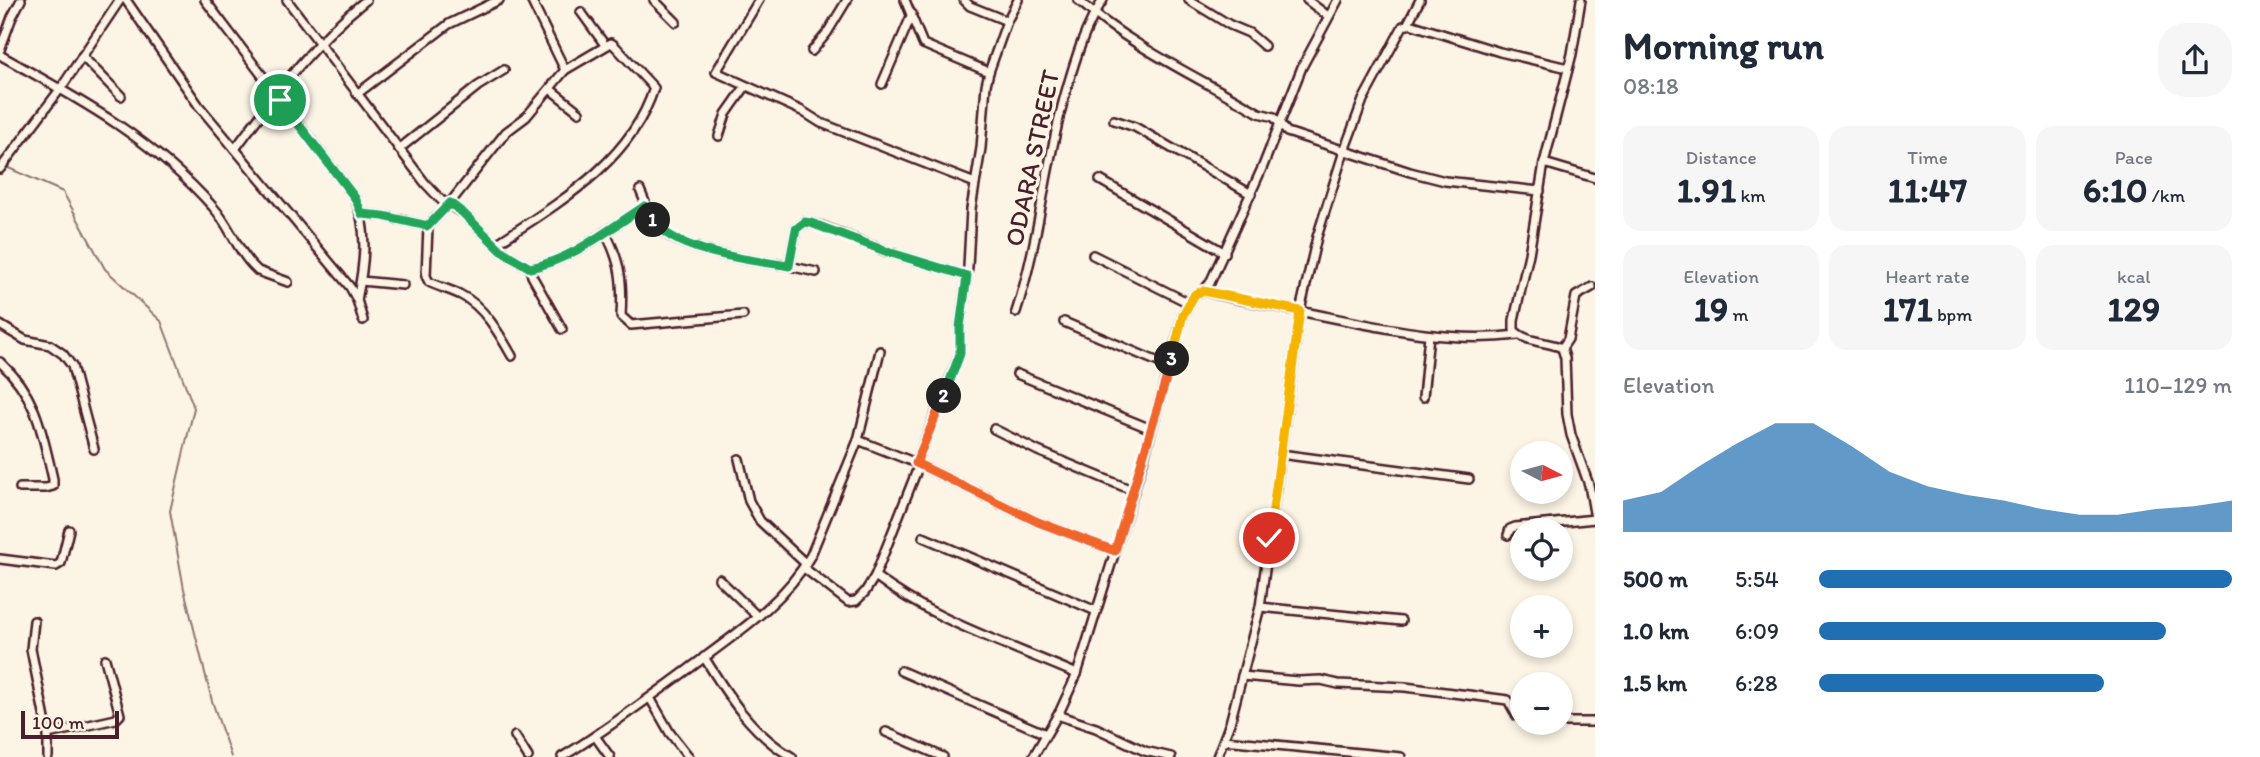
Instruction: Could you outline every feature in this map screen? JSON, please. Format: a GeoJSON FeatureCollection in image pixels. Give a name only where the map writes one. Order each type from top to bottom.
{"type":"FeatureCollection","features":[{"type":"Feature","properties":{"kind":"street"},"geometry":{"type":"LineString","coordinates":[[0,50],[21,0]]}},
{"type":"Feature","properties":{"kind":"street"},"geometry":{"type":"LineString","coordinates":[[0,169],[61,88],[120,0]]}},
{"type":"Feature","properties":{"kind":"street"},"geometry":{"type":"LineString","coordinates":[[126,0],[199,106],[350,287],[363,320]]}},
{"type":"Feature","properties":{"kind":"street"},"geometry":{"type":"LineString","coordinates":[[205,0],[355,198],[362,214],[364,236],[357,300]]}},
{"type":"Feature","properties":{"kind":"street"},"geometry":{"type":"LineString","coordinates":[[287,0],[425,183],[441,200],[450,203],[502,251],[530,268],[548,265],[645,206]]}},
{"type":"Feature","properties":{"kind":"street"},"geometry":{"type":"LineString","coordinates":[[235,149],[318,42],[366,0]]}},
{"type":"Feature","properties":{"kind":"street"},"geometry":{"type":"LineString","coordinates":[[357,94],[449,24],[499,0]]}},
{"type":"Feature","properties":{"kind":"street"},"geometry":{"type":"LineString","coordinates":[[531,0],[565,70]]}},
{"type":"Feature","properties":{"kind":"street"},"geometry":{"type":"LineString","coordinates":[[654,0],[676,22]]}},
{"type":"Feature","properties":{"kind":"street"},"geometry":{"type":"LineString","coordinates":[[759,0],[716,72],[802,111],[821,123],[975,183]]}},
{"type":"Feature","properties":{"kind":"street"},"geometry":{"type":"LineString","coordinates":[[812,51],[827,33],[847,0]]}},
{"type":"Feature","properties":{"kind":"street"},"geometry":{"type":"LineString","coordinates":[[905,0],[923,44],[989,72]]}},
{"type":"Feature","properties":{"kind":"street"},"geometry":{"type":"LineString","coordinates":[[964,0],[970,6],[1007,21]]}},
{"type":"Feature","properties":{"kind":"street"},"geometry":{"type":"LineString","coordinates":[[739,459],[749,501],[760,521],[805,566],[848,602],[856,601],[865,593],[875,576],[960,354],[960,327],[989,72],[1007,21],[1018,0]]}},
{"type":"Feature","properties":{"kind":"street"},"geometry":{"type":"LineString","coordinates":[[1078,0],[1094,14],[1158,56],[1259,113],[1274,117],[1287,132],[1445,181],[1540,191]]}},
{"type":"Feature","properties":{"kind":"street","name":"ODARA STREET"},"geometry":{"type":"LineString","coordinates":[[1016,312],[1029,273],[1057,120],[1073,62],[1103,0]]}},
{"type":"Feature","properties":{"kind":"street"},"geometry":{"type":"LineString","coordinates":[[1189,0],[1230,25],[1249,33],[1264,46]]}},
{"type":"Feature","properties":{"kind":"street"},"geometry":{"type":"LineString","coordinates":[[1307,0],[1328,16]]}},
{"type":"Feature","properties":{"kind":"street"},"geometry":{"type":"LineString","coordinates":[[1033,757],[1077,674],[1189,303],[1195,294],[1203,291],[1210,283],[1225,253],[1302,67],[1338,0]]}},
{"type":"Feature","properties":{"kind":"street"},"geometry":{"type":"LineString","coordinates":[[1407,25],[1420,0]]}},
{"type":"Feature","properties":{"kind":"street"},"geometry":{"type":"LineString","coordinates":[[1562,348],[1521,338],[1514,330],[1514,320],[1530,254],[1544,163],[1568,68],[1581,0]]}},
{"type":"Feature","properties":{"kind":"street"},"geometry":{"type":"LineString","coordinates":[[581,12],[604,45]]}},
{"type":"Feature","properties":{"kind":"street"},"geometry":{"type":"LineString","coordinates":[[882,84],[912,13]]}},
{"type":"Feature","properties":{"kind":"street"},"geometry":{"type":"LineString","coordinates":[[1217,757],[1260,607],[1300,311],[1317,237],[1363,100],[1403,26],[1407,25],[1422,26],[1454,40],[1568,68]]}},
{"type":"Feature","properties":{"kind":"street"},"geometry":{"type":"LineString","coordinates":[[496,244],[588,181],[623,147],[654,88],[611,43],[565,70],[526,117],[506,132],[450,203],[428,226],[426,276],[429,282],[463,295],[476,306],[512,356]]}},
{"type":"Feature","properties":{"kind":"street"},"geometry":{"type":"LineString","coordinates":[[0,55],[109,117],[161,158],[214,207],[252,265],[266,274],[288,282]]}},
{"type":"Feature","properties":{"kind":"street"},"geometry":{"type":"LineString","coordinates":[[82,56],[121,96]]}},
{"type":"Feature","properties":{"kind":"street"},"geometry":{"type":"LineString","coordinates":[[399,149],[478,86],[504,70]]}},
{"type":"Feature","properties":{"kind":"street"},"geometry":{"type":"LineString","coordinates":[[719,136],[726,114],[745,87]]}},
{"type":"Feature","properties":{"kind":"street"},"geometry":{"type":"LineString","coordinates":[[550,89],[579,113]]}},
{"type":"Feature","properties":{"kind":"street"},"geometry":{"type":"LineString","coordinates":[[1114,120],[1135,127],[1251,194]]}},
{"type":"Feature","properties":{"kind":"street"},"geometry":{"type":"LineString","coordinates":[[1544,163],[1595,178]]}},
{"type":"Feature","properties":{"kind":"street"},"geometry":{"type":"LineString","coordinates":[[1100,180],[1225,253]]}},
{"type":"Feature","properties":{"kind":"street"},"geometry":{"type":"LineString","coordinates":[[640,190],[645,206],[657,225],[667,234],[682,241],[729,256],[816,272]]}},
{"type":"Feature","properties":{"kind":"street"},"geometry":{"type":"LineString","coordinates":[[362,214],[428,226]]}},
{"type":"Feature","properties":{"kind":"street"},"geometry":{"type":"LineString","coordinates":[[789,266],[796,229],[805,222],[888,252],[967,276]]}},
{"type":"Feature","properties":{"kind":"street"},"geometry":{"type":"LineString","coordinates":[[605,232],[617,254],[621,270],[621,316],[632,325],[743,315]]}},
{"type":"Feature","properties":{"kind":"street"},"geometry":{"type":"LineString","coordinates":[[1093,255],[1189,303]]}},
{"type":"Feature","properties":{"kind":"street"},"geometry":{"type":"LineString","coordinates":[[530,268],[562,328]]}},
{"type":"Feature","properties":{"kind":"street"},"geometry":{"type":"LineString","coordinates":[[361,281],[403,285]]}},
{"type":"Feature","properties":{"kind":"street"},"geometry":{"type":"LineString","coordinates":[[1562,348],[1568,339],[1576,296],[1592,287]]}},
{"type":"Feature","properties":{"kind":"street"},"geometry":{"type":"LineString","coordinates":[[1203,291],[1429,335],[1487,338],[1518,335]]}},
{"type":"Feature","properties":{"kind":"street"},"geometry":{"type":"LineString","coordinates":[[1064,322],[1170,367]]}},
{"type":"Feature","properties":{"kind":"street"},"geometry":{"type":"LineString","coordinates":[[0,325],[25,340],[50,345],[63,354],[72,366],[94,449]]}},
{"type":"Feature","properties":{"kind":"street"},"geometry":{"type":"LineString","coordinates":[[1423,397],[1429,335]]}},
{"type":"Feature","properties":{"kind":"street"},"geometry":{"type":"LineString","coordinates":[[1508,536],[1510,529],[1515,527],[1595,519],[1589,485],[1571,435],[1562,348]]}},
{"type":"Feature","properties":{"kind":"street"},"geometry":{"type":"LineString","coordinates":[[562,757],[650,698],[757,616],[781,595],[805,566],[858,440],[880,351]]}},
{"type":"Feature","properties":{"kind":"street"},"geometry":{"type":"LineString","coordinates":[[0,362],[24,388],[35,410],[53,480],[53,486],[46,488],[20,488]]}},
{"type":"Feature","properties":{"kind":"street"},"geometry":{"type":"LineString","coordinates":[[1017,373],[1151,429]]}},
{"type":"Feature","properties":{"kind":"street"},"geometry":{"type":"LineString","coordinates":[[994,429],[1134,491]]}},
{"type":"Feature","properties":{"kind":"street"},"geometry":{"type":"LineString","coordinates":[[858,440],[918,464],[1038,522],[1115,551]]}},
{"type":"Feature","properties":{"kind":"street"},"geometry":{"type":"LineString","coordinates":[[1280,454],[1469,480]]}},
{"type":"Feature","properties":{"kind":"street"},"geometry":{"type":"LineString","coordinates":[[0,559],[56,566],[61,563],[69,530]]}},
{"type":"Feature","properties":{"kind":"street"},"geometry":{"type":"LineString","coordinates":[[923,537],[1096,611]]}},
{"type":"Feature","properties":{"kind":"street"},"geometry":{"type":"LineString","coordinates":[[875,576],[899,594],[939,616],[1077,674]]}},
{"type":"Feature","properties":{"kind":"street"},"geometry":{"type":"LineString","coordinates":[[719,579],[757,616]]}},
{"type":"Feature","properties":{"kind":"street"},"geometry":{"type":"LineString","coordinates":[[1260,607],[1401,621]]}},
{"type":"Feature","properties":{"kind":"street"},"geometry":{"type":"LineString","coordinates":[[34,621],[32,659],[48,734],[48,757]]}},
{"type":"Feature","properties":{"kind":"street"},"geometry":{"type":"LineString","coordinates":[[704,657],[730,697],[760,734],[792,757]]}},
{"type":"Feature","properties":{"kind":"street"},"geometry":{"type":"LineString","coordinates":[[48,734],[116,719],[120,715],[105,659]]}},
{"type":"Feature","properties":{"kind":"street"},"geometry":{"type":"LineString","coordinates":[[901,671],[1046,734]]}},
{"type":"Feature","properties":{"kind":"street"},"geometry":{"type":"LineString","coordinates":[[1242,676],[1405,687],[1480,695],[1508,700],[1510,704]]}},
{"type":"Feature","properties":{"kind":"street"},"geometry":{"type":"LineString","coordinates":[[650,698],[665,726],[689,757]]}},
{"type":"Feature","properties":{"kind":"street"},"geometry":{"type":"LineString","coordinates":[[1057,715],[1096,727],[1145,751],[1171,757]]}},
{"type":"Feature","properties":{"kind":"street"},"geometry":{"type":"LineString","coordinates":[[1573,722],[1595,722]]}},
{"type":"Feature","properties":{"kind":"street"},"geometry":{"type":"LineString","coordinates":[[886,732],[943,757]]}},
{"type":"Feature","properties":{"kind":"street"},"geometry":{"type":"LineString","coordinates":[[515,736],[528,757]]}},
{"type":"Feature","properties":{"kind":"street"},"geometry":{"type":"LineString","coordinates":[[595,736],[610,757]]}},
{"type":"Feature","properties":{"kind":"street"},"geometry":{"type":"LineString","coordinates":[[1224,740],[1401,757]]}},
{"type":"Feature","properties":{"kind":"waterway"},"geometry":{"type":"LineString","coordinates":[[4,166],[63,192],[105,269],[161,321],[194,408],[170,511],[184,589],[212,701],[231,757]]}},
{"type":"Feature","properties":{"kind":"route"},"geometry":{"type":"LineString","coordinates":[[280,100],[355,198],[362,214],[428,226],[450,203],[502,251],[530,268],[548,265],[645,206],[657,225],[667,234],[729,256],[789,266],[796,229],[805,222],[888,252],[967,276],[960,327],[960,354],[916,463],[1038,522],[1115,551],[1165,386],[1183,315],[1195,294],[1203,291],[1300,311],[1269,538]]}}]}
